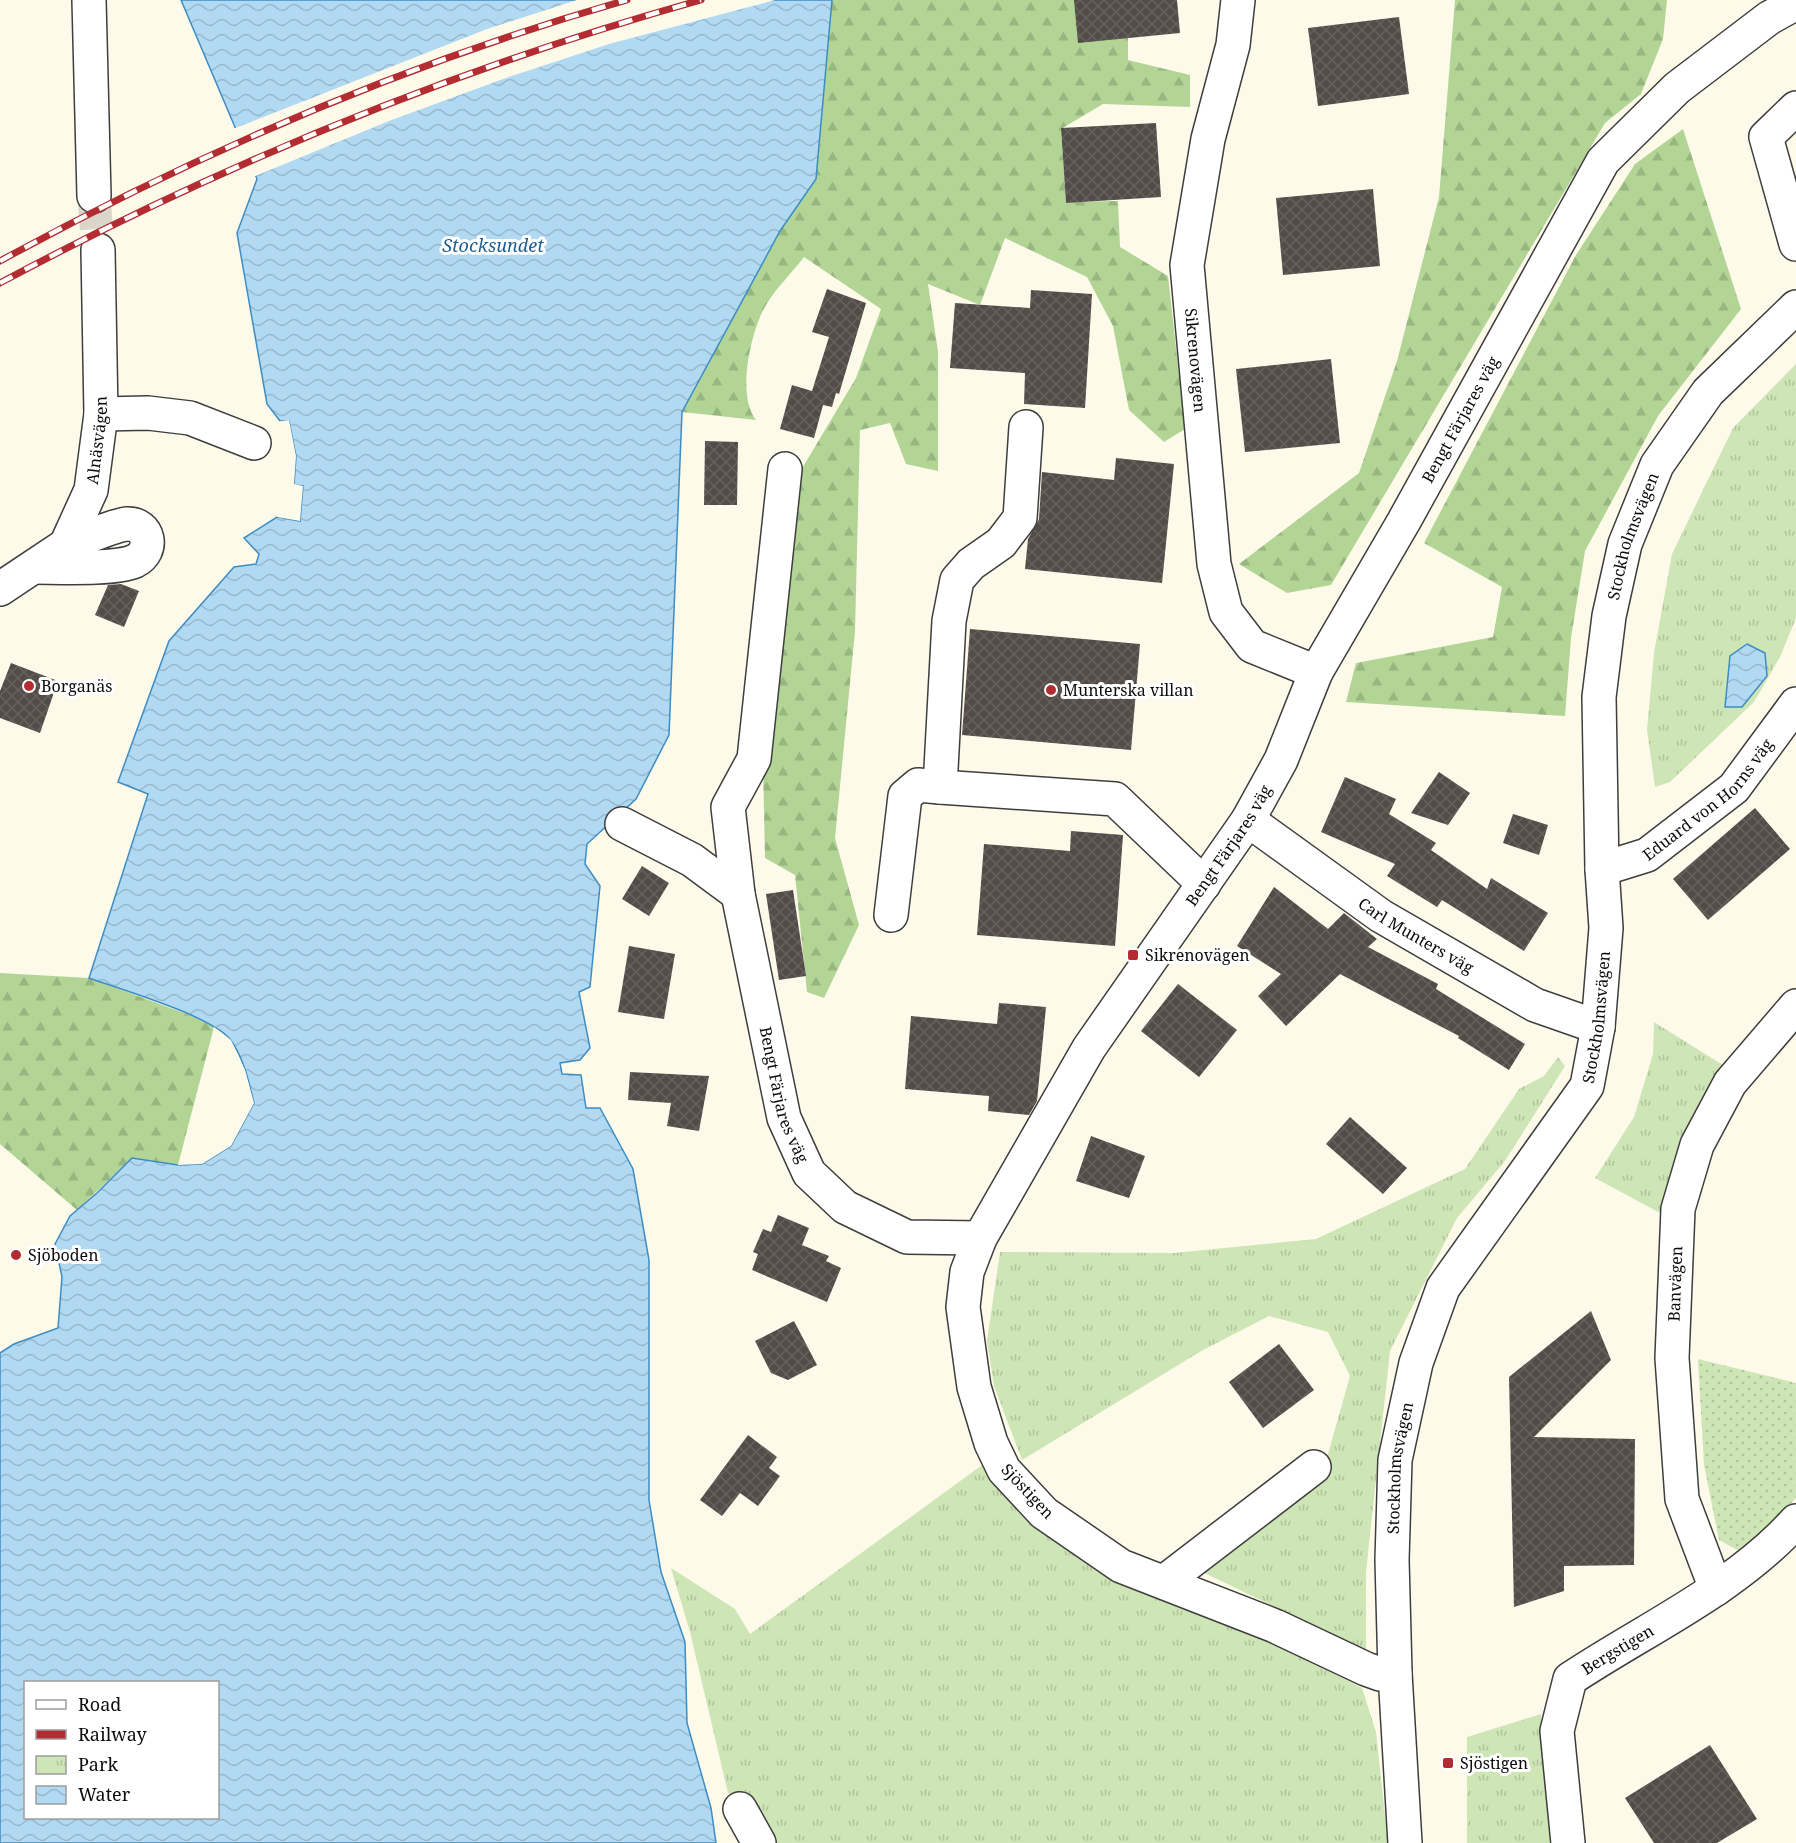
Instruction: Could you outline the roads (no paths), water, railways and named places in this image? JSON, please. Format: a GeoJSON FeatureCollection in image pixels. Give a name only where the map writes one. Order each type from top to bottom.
{"type":"FeatureCollection","features":[{"type":"Feature","properties":{"kind":"street"},"geometry":{"type":"LineString","coordinates":[[89,0],[94,196]]}},
{"type":"Feature","properties":{"kind":"street","name":"Sikrenovägen"},"geometry":{"type":"LineString","coordinates":[[1238,0],[1233,45],[1208,139],[1187,265],[1214,564],[1226,612],[1252,646],[1316,672]]}},
{"type":"Feature","properties":{"kind":"street","name":"Bengt Färjares väg"},"geometry":{"type":"LineString","coordinates":[[785,469],[754,759],[728,807],[738,894],[784,1118],[809,1173],[845,1207],[907,1237],[980,1238],[1089,1048],[1248,820],[1281,759],[1316,672],[1404,521],[1603,161],[1677,88],[1769,18],[1796,3]]}},
{"type":"Feature","properties":{"kind":"street"},"geometry":{"type":"LineString","coordinates":[[1796,108],[1766,137],[1791,206],[1796,244]]}},
{"type":"Feature","properties":{"kind":"street","name":"Alnäsvägen"},"geometry":{"type":"LineString","coordinates":[[66,545],[91,490],[100,414],[98,250]]}},
{"type":"Feature","properties":{"kind":"street","name":"Stockholmsvägen"},"geometry":{"type":"LineString","coordinates":[[1405,1843],[1395,1673],[1392,1560],[1395,1460],[1416,1363],[1443,1288],[1587,1086],[1598,1027],[1606,928],[1602,869],[1599,697],[1609,616],[1625,544],[1657,465],[1708,392],[1796,306]]}},
{"type":"Feature","properties":{"kind":"street"},"geometry":{"type":"LineString","coordinates":[[100,414],[148,413],[190,418],[254,443]]}},
{"type":"Feature","properties":{"kind":"street"},"geometry":{"type":"LineString","coordinates":[[958,796],[949,621],[957,580],[971,564],[1001,543],[1020,518],[1026,427]]}},
{"type":"Feature","properties":{"kind":"street"},"geometry":{"type":"LineString","coordinates":[[0,589],[66,545],[125,524],[139,526],[146,532],[148,542],[143,553],[135,561],[104,566],[34,567]]}},
{"type":"Feature","properties":{"kind":"street","name":"Eduard von Horns väg"},"geometry":{"type":"LineString","coordinates":[[1602,869],[1647,855],[1734,788],[1796,704]]}},
{"type":"Feature","properties":{"kind":"street"},"geometry":{"type":"LineString","coordinates":[[891,915],[905,796],[918,785],[958,796],[1115,799],[1204,884]]}},
{"type":"Feature","properties":{"kind":"street","name":"Carl Munters väg"},"geometry":{"type":"LineString","coordinates":[[1248,820],[1381,916],[1535,1005],[1598,1027]]}},
{"type":"Feature","properties":{"kind":"street"},"geometry":{"type":"LineString","coordinates":[[622,824],[692,860],[738,894]]}},
{"type":"Feature","properties":{"kind":"street","name":"Banvägen"},"geometry":{"type":"LineString","coordinates":[[1716,1589],[1682,1499],[1672,1358],[1678,1209],[1697,1144],[1730,1083],[1796,1006]]}},
{"type":"Feature","properties":{"kind":"street","name":"Sjöstigen"},"geometry":{"type":"LineString","coordinates":[[980,1238],[967,1272],[963,1307],[974,1387],[991,1443],[1004,1470],[1044,1513],[1120,1566],[1275,1626],[1366,1670],[1380,1674],[1395,1673]]}},
{"type":"Feature","properties":{"kind":"street"},"geometry":{"type":"LineString","coordinates":[[1164,1582],[1314,1467]]}},
{"type":"Feature","properties":{"kind":"street","name":"Bergstigen"},"geometry":{"type":"LineString","coordinates":[[1568,1843],[1557,1731],[1569,1679],[1716,1589],[1771,1549],[1796,1521]]}},
{"type":"Feature","properties":{"kind":"street"},"geometry":{"type":"LineString","coordinates":[[740,1809],[759,1843]]}},
{"type":"Feature","properties":{"kind":"water","name":"Stocksundet"},"geometry":{"type":"Polygon","coordinates":[[[181,0],[832,0],[816,179],[780,231],[682,412],[669,735],[636,799],[587,844],[585,864],[600,886],[590,987],[579,992],[590,1048],[580,1060],[560,1063],[562,1074],[581,1075],[586,1108],[600,1108],[633,1169],[649,1260],[649,1500],[661,1572],[685,1642],[687,1723],[711,1808],[716,1843],[0,1843],[0,1353],[14,1344],[58,1328],[62,1277],[55,1244],[70,1216],[132,1158],[178,1165],[202,1164],[231,1146],[254,1103],[240,1056],[232,1042],[223,1033],[188,1014],[89,978],[148,794],[118,782],[169,641],[234,567],[256,564],[259,554],[244,538],[277,517],[300,521],[303,486],[294,485],[296,456],[289,421],[280,421],[267,404],[237,233],[257,179],[181,0]]]}},
{"type":"Feature","properties":{"kind":"water"},"geometry":{"type":"Polygon","coordinates":[[[1747,644],[1765,653],[1767,676],[1742,707],[1725,707],[1730,656],[1747,644]]]}},
{"type":"Feature","properties":{"kind":"tunnel"},"geometry":{"type":"LineString","coordinates":[[94,196],[98,250]]}},
{"type":"Feature","properties":{"kind":"railway"},"geometry":{"type":"LineString","coordinates":[[0,261],[151,183],[306,113],[465,52],[627,0]]}},
{"type":"Feature","properties":{"kind":"railway"},"geometry":{"type":"LineString","coordinates":[[0,283],[170,198],[343,122],[520,56],[701,0]]}},
{"type":"Feature","properties":{"kind":"place","name":"Borganäs"},"geometry":{"type":"Point","coordinates":[29,686]}},
{"type":"Feature","properties":{"kind":"place","name":"Munterska villan"},"geometry":{"type":"Point","coordinates":[1051,690]}},
{"type":"Feature","properties":{"kind":"place","name":"Sikrenovägen"},"geometry":{"type":"Point","coordinates":[1133,955]}},
{"type":"Feature","properties":{"kind":"place","name":"Sjöboden"},"geometry":{"type":"Point","coordinates":[16,1255]}},
{"type":"Feature","properties":{"kind":"place","name":"Sjöstigen"},"geometry":{"type":"Point","coordinates":[1448,1763]}}]}
